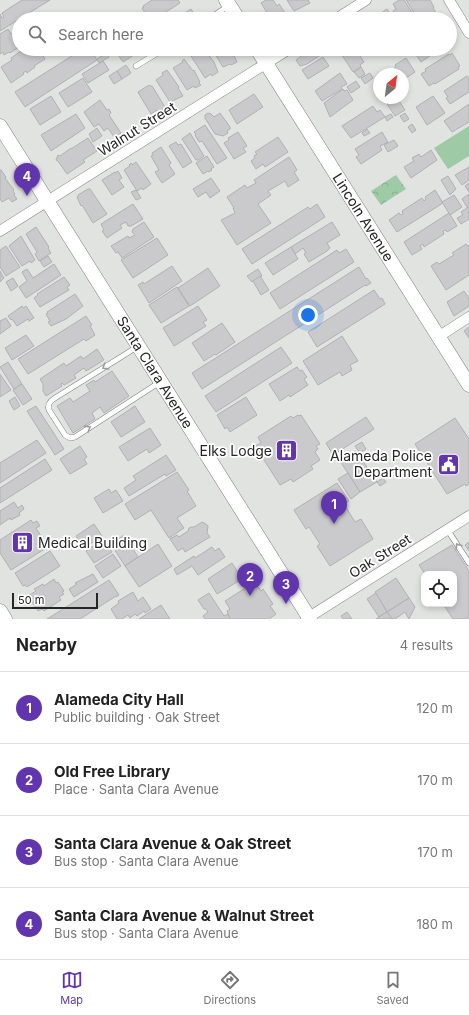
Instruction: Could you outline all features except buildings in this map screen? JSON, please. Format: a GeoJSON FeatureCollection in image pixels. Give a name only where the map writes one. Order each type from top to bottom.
{"type":"FeatureCollection","features":[{"type":"Feature","properties":{"kind":"street"},"geometry":{"type":"LineString","coordinates":[[347,12],[366,0]]}},
{"type":"Feature","properties":{"kind":"street"},"geometry":{"type":"LineString","coordinates":[[448,0],[456,12]]}},
{"type":"Feature","properties":{"kind":"street"},"geometry":{"type":"LineString","coordinates":[[228,3],[234,12]]}},
{"type":"Feature","properties":{"kind":"street"},"geometry":{"type":"LineString","coordinates":[[457,14],[469,32]]}},
{"type":"Feature","properties":{"kind":"street","name":"Lincoln Avenue"},"geometry":{"type":"LineString","coordinates":[[261,56],[469,386]]}},
{"type":"Feature","properties":{"kind":"street","name":"Walnut Street"},"geometry":{"type":"LineString","coordinates":[[0,231],[278,56]]}},
{"type":"Feature","properties":{"kind":"street","name":"Santa Clara Avenue"},"geometry":{"type":"LineString","coordinates":[[0,126],[309,618]]}},
{"type":"Feature","properties":{"kind":"street"},"geometry":{"type":"LineString","coordinates":[[438,337],[469,317]]}},
{"type":"Feature","properties":{"kind":"street","name":"Oak Street"},"geometry":{"type":"LineString","coordinates":[[309,618],[469,516]]}},
{"type":"Feature","properties":{"kind":"street"},"geometry":{"type":"LineString","coordinates":[[0,611],[5,619]]}},
{"type":"Feature","properties":{"kind":"lane"},"geometry":{"type":"LineString","coordinates":[[218,12],[228,3]]}},
{"type":"Feature","properties":{"kind":"lane"},"geometry":{"type":"LineString","coordinates":[[136,66],[152,56]]}},
{"type":"Feature","properties":{"kind":"lane"},"geometry":{"type":"LineString","coordinates":[[138,346],[55,398],[49,403],[49,410],[65,435],[70,438],[74,437],[161,382]]}},
{"type":"Feature","properties":{"kind":"lane"},"geometry":{"type":"LineString","coordinates":[[447,529],[469,563]]}},
{"type":"Feature","properties":{"kind":"green space"},"geometry":{"type":"Polygon","coordinates":[[[469,126],[469,156],[448,169],[434,148],[469,126]]]}},
{"type":"Feature","properties":{"kind":"green space"},"geometry":{"type":"Polygon","coordinates":[[[396,175],[406,189],[381,205],[371,191],[396,175]]]}},
{"type":"Feature","properties":{"kind":"place","name":"Santa Clara Avenue & Walnut Street"},"geometry":{"type":"Point","coordinates":[27,196]}},
{"type":"Feature","properties":{"kind":"place","name":"Elks Lodge"},"geometry":{"type":"Point","coordinates":[287,451]}},
{"type":"Feature","properties":{"kind":"place","name":"Alameda Police Department"},"geometry":{"type":"Point","coordinates":[448,464]}},
{"type":"Feature","properties":{"kind":"place","name":"Alameda City Hall"},"geometry":{"type":"Point","coordinates":[334,524]}},
{"type":"Feature","properties":{"kind":"place","name":"Medical Building"},"geometry":{"type":"Point","coordinates":[23,543]}},
{"type":"Feature","properties":{"kind":"place","name":"Old Free Library"},"geometry":{"type":"Point","coordinates":[250,596]}},
{"type":"Feature","properties":{"kind":"place","name":"Santa Clara Avenue & Oak Street"},"geometry":{"type":"Point","coordinates":[286,604]}}]}
